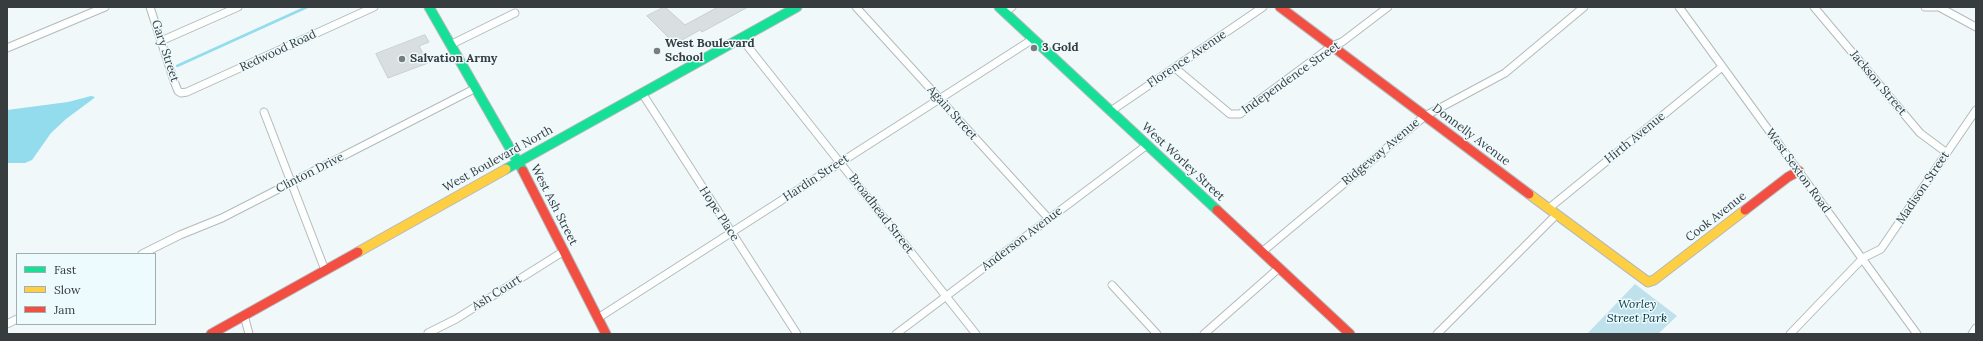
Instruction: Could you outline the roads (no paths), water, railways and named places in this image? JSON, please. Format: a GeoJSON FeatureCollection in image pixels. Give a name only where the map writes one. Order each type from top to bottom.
{"type":"FeatureCollection","features":[{"type":"Feature","properties":{"kind":"street"},"geometry":{"type":"LineString","coordinates":[[7,48],[105,7]]}},
{"type":"Feature","properties":{"kind":"street","name":"Gary Street"},"geometry":{"type":"LineString","coordinates":[[150,7],[174,81],[178,91],[181,93]]}},
{"type":"Feature","properties":{"kind":"street"},"geometry":{"type":"LineString","coordinates":[[161,41],[238,7]]}},
{"type":"Feature","properties":{"kind":"street","name":"Redwood Road"},"geometry":{"type":"LineString","coordinates":[[181,93],[187,92],[374,7]]}},
{"type":"Feature","properties":{"kind":"street","name":"West Ash Street"},"geometry":{"type":"LineString","coordinates":[[429,7],[518,161],[606,334]]}},
{"type":"Feature","properties":{"kind":"street","name":"West Boulevard North"},"geometry":{"type":"LineString","coordinates":[[211,334],[518,161],[797,7]]}},
{"type":"Feature","properties":{"kind":"street","name":"Again Street"},"geometry":{"type":"LineString","coordinates":[[856,7],[1049,219]]}},
{"type":"Feature","properties":{"kind":"street","name":"Florence Avenue"},"geometry":{"type":"LineString","coordinates":[[1111,111],[1263,7]]}},
{"type":"Feature","properties":{"kind":"street","name":"Donnelly Avenue"},"geometry":{"type":"LineString","coordinates":[[1280,7],[1556,215],[1648,282]]}},
{"type":"Feature","properties":{"kind":"street","name":"Independence Street"},"geometry":{"type":"LineString","coordinates":[[1175,68],[1230,114],[1240,114],[1332,46],[1342,42],[1388,7]]}},
{"type":"Feature","properties":{"kind":"street","name":"Ridgeway Avenue"},"geometry":{"type":"LineString","coordinates":[[1262,252],[1425,116],[1505,73],[1584,7]]}},
{"type":"Feature","properties":{"kind":"street","name":"West Sexton Road"},"geometry":{"type":"LineString","coordinates":[[1679,7],[1918,334]]}},
{"type":"Feature","properties":{"kind":"street","name":"Jackson Street"},"geometry":{"type":"LineString","coordinates":[[1814,7],[1920,133],[1947,153]]}},
{"type":"Feature","properties":{"kind":"street"},"geometry":{"type":"LineString","coordinates":[[1925,7],[1939,7],[1976,26]]}},
{"type":"Feature","properties":{"kind":"street","name":"West Worley Street"},"geometry":{"type":"LineString","coordinates":[[1005,9],[1033,39],[1350,334]]}},
{"type":"Feature","properties":{"kind":"street"},"geometry":{"type":"LineString","coordinates":[[450,45],[515,13]]}},
{"type":"Feature","properties":{"kind":"street","name":"Broadhead Street"},"geometry":{"type":"LineString","coordinates":[[741,38],[976,334]]}},
{"type":"Feature","properties":{"kind":"street","name":"Hardin Street"},"geometry":{"type":"LineString","coordinates":[[598,318],[1033,39]]}},
{"type":"Feature","properties":{"kind":"street","name":"Hirth Avenue"},"geometry":{"type":"LineString","coordinates":[[1548,209],[1722,67]]}},
{"type":"Feature","properties":{"kind":"street","name":"Clinton Drive"},"geometry":{"type":"LineString","coordinates":[[144,253],[180,235],[222,218],[476,88]]}},
{"type":"Feature","properties":{"kind":"street","name":"Hope Place"},"geometry":{"type":"LineString","coordinates":[[642,93],[797,334]]}},
{"type":"Feature","properties":{"kind":"street"},"geometry":{"type":"LineString","coordinates":[[264,112],[324,270]]}},
{"type":"Feature","properties":{"kind":"street","name":"Madison Street"},"geometry":{"type":"LineString","coordinates":[[1790,334],[1863,258],[1881,249],[1975,115]]}},
{"type":"Feature","properties":{"kind":"street","name":"Anderson Avenue"},"geometry":{"type":"LineString","coordinates":[[896,334],[1148,145]]}},
{"type":"Feature","properties":{"kind":"street","name":"Cook Avenue"},"geometry":{"type":"LineString","coordinates":[[1648,282],[1654,280],[1788,177],[1799,171]]}},
{"type":"Feature","properties":{"kind":"street"},"geometry":{"type":"LineString","coordinates":[[1436,334],[1556,215]]}},
{"type":"Feature","properties":{"kind":"street","name":"Ash Court"},"geometry":{"type":"LineString","coordinates":[[428,334],[456,319],[564,251]]}},
{"type":"Feature","properties":{"kind":"street"},"geometry":{"type":"LineString","coordinates":[[1204,334],[1279,268]]}},
{"type":"Feature","properties":{"kind":"street"},"geometry":{"type":"LineString","coordinates":[[1112,285],[1157,334]]}},
{"type":"Feature","properties":{"kind":"street"},"geometry":{"type":"LineString","coordinates":[[244,315],[249,334]]}},
{"type":"Feature","properties":{"kind":"street"},"geometry":{"type":"LineString","coordinates":[[7,324],[16,320]]}},
{"type":"Feature","properties":{"kind":"street"},"geometry":{"type":"LineString","coordinates":[[1972,334],[1976,328]]}},
{"type":"Feature","properties":{"kind":"water"},"geometry":{"type":"Polygon","coordinates":[[[91,96],[95,97],[66,119],[51,133],[32,160],[25,163],[7,163],[7,110],[68,102],[91,96]]]}},
{"type":"Feature","properties":{"kind":"waterway"},"geometry":{"type":"LineString","coordinates":[[177,66],[307,7]]}},
{"type":"Feature","properties":{"kind":"place","name":"3 Gold"},"geometry":{"type":"Point","coordinates":[1034,48]}},
{"type":"Feature","properties":{"kind":"place","name":"West Boulevard School"},"geometry":{"type":"Point","coordinates":[657,51]}},
{"type":"Feature","properties":{"kind":"place","name":"Salvation Army"},"geometry":{"type":"Point","coordinates":[402,59]}},
{"type":"Feature","properties":{"kind":"park label","name":"Worley Street Park"},"geometry":{"type":"Point","coordinates":[1637,312]}}]}
